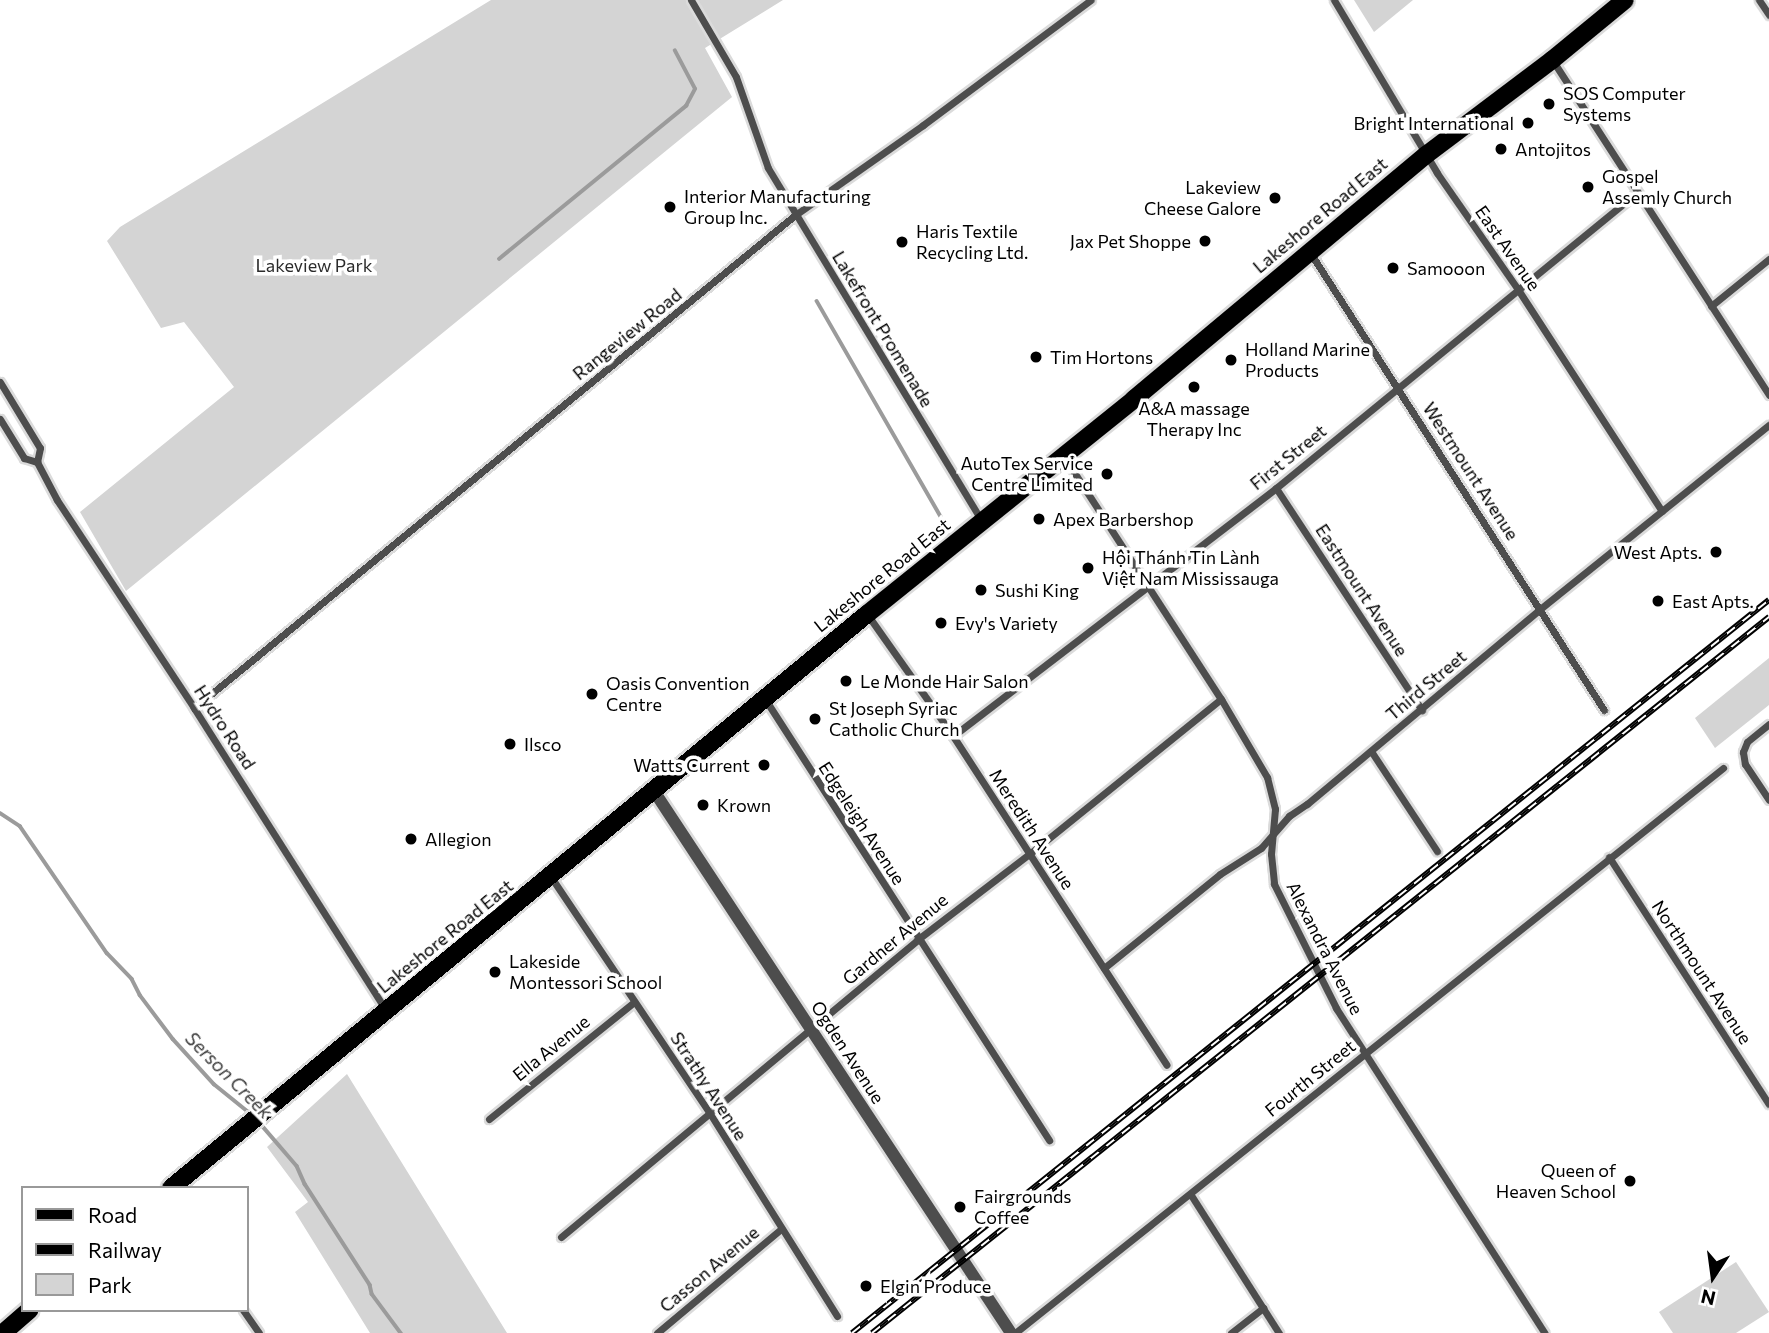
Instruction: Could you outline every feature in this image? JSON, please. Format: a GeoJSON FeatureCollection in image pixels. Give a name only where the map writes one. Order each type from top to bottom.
{"type":"FeatureCollection","features":[{"type":"Feature","properties":{"kind":"main road","name":"Lakeshore Road East"},"geometry":{"type":"LineString","coordinates":[[173,1186],[867,614],[1062,455],[1134,400],[1426,155],[1552,60],[1625,0]]}},
{"type":"Feature","properties":{"kind":"main road"},"geometry":{"type":"LineString","coordinates":[[3,1333],[27,1312]]}},
{"type":"Feature","properties":{"kind":"street","name":"Lakefront Promenade"},"geometry":{"type":"LineString","coordinates":[[691,0],[736,78],[768,169],[982,521]]}},
{"type":"Feature","properties":{"kind":"street","name":"Rangeview Road"},"geometry":{"type":"LineString","coordinates":[[194,708],[795,215],[923,125],[1091,0]]}},
{"type":"Feature","properties":{"kind":"street","name":"East Avenue"},"geometry":{"type":"LineString","coordinates":[[1334,0],[1426,155],[1517,288],[1662,511]]}},
{"type":"Feature","properties":{"kind":"street"},"geometry":{"type":"LineString","coordinates":[[1759,0],[1769,15]]}},
{"type":"Feature","properties":{"kind":"street"},"geometry":{"type":"LineString","coordinates":[[1552,60],[1769,395]]}},
{"type":"Feature","properties":{"kind":"street","name":"First Street"},"geometry":{"type":"LineString","coordinates":[[953,736],[1146,585],[1276,488],[1636,193]]}},
{"type":"Feature","properties":{"kind":"street","name":"Westmount Avenue"},"geometry":{"type":"LineString","coordinates":[[1309,251],[1604,710]]}},
{"type":"Feature","properties":{"kind":"street"},"geometry":{"type":"LineString","coordinates":[[1711,306],[1769,259]]}},
{"type":"Feature","properties":{"kind":"street"},"geometry":{"type":"LineString","coordinates":[[0,382],[40,448],[37,462],[24,458],[0,419]]}},
{"type":"Feature","properties":{"kind":"street","name":"Third Street"},"geometry":{"type":"LineString","coordinates":[[1104,968],[1210,882],[1274,836],[1289,816],[1769,425]]}},
{"type":"Feature","properties":{"kind":"street","name":"Alexandra Avenue"},"geometry":{"type":"LineString","coordinates":[[1062,455],[1221,698],[1267,777],[1275,809],[1272,870],[1281,901],[1336,1008],[1545,1333]]}},
{"type":"Feature","properties":{"kind":"street","name":"Hydro Road"},"geometry":{"type":"LineString","coordinates":[[37,462],[57,500],[194,708],[386,1010]]}},
{"type":"Feature","properties":{"kind":"street","name":"Eastmount Avenue"},"geometry":{"type":"LineString","coordinates":[[1276,488],[1422,710]]}},
{"type":"Feature","properties":{"kind":"street","name":"Meredith Avenue"},"geometry":{"type":"LineString","coordinates":[[867,614],[953,736],[1167,1065]]}},
{"type":"Feature","properties":{"kind":"street","name":"Edgeleigh Avenue"},"geometry":{"type":"LineString","coordinates":[[765,698],[1049,1140]]}},
{"type":"Feature","properties":{"kind":"street","name":"Gardner Avenue"},"geometry":{"type":"LineString","coordinates":[[561,1237],[918,940],[1221,698]]}},
{"type":"Feature","properties":{"kind":"street"},"geometry":{"type":"LineString","coordinates":[[1769,724],[1747,742],[1744,752],[1745,764],[1769,800]]}},
{"type":"Feature","properties":{"kind":"street"},"geometry":{"type":"LineString","coordinates":[[1371,751],[1437,851]]}},
{"type":"Feature","properties":{"kind":"street","name":"Fourth Street"},"geometry":{"type":"LineString","coordinates":[[1013,1333],[1191,1195],[1723,768]]}},
{"type":"Feature","properties":{"kind":"street","name":"Ogden Avenue"},"geometry":{"type":"LineString","coordinates":[[654,791],[1013,1333]]}},
{"type":"Feature","properties":{"kind":"street","name":"Northmount Avenue"},"geometry":{"type":"LineString","coordinates":[[1609,857],[1769,1104]]}},
{"type":"Feature","properties":{"kind":"street","name":"Strathy Avenue"},"geometry":{"type":"LineString","coordinates":[[551,877],[709,1112],[837,1315]]}},
{"type":"Feature","properties":{"kind":"street","name":"Ella Avenue"},"geometry":{"type":"LineString","coordinates":[[489,1119],[634,1002]]}},
{"type":"Feature","properties":{"kind":"street"},"geometry":{"type":"LineString","coordinates":[[1191,1195],[1279,1333]]}},
{"type":"Feature","properties":{"kind":"street","name":"Casson Avenue"},"geometry":{"type":"LineString","coordinates":[[657,1333],[781,1229]]}},
{"type":"Feature","properties":{"kind":"street"},"geometry":{"type":"LineString","coordinates":[[1231,1333],[1263,1308]]}},
{"type":"Feature","properties":{"kind":"street"},"geometry":{"type":"LineString","coordinates":[[244,1312],[258,1333]]}},
{"type":"Feature","properties":{"kind":"green space","name":"Lakeview Park"},"geometry":{"type":"Polygon","coordinates":[[[491,0],[783,0],[705,48],[732,97],[126,591],[80,512],[234,387],[184,322],[161,328],[107,241],[120,227],[491,0]]]}},
{"type":"Feature","properties":{"kind":"green space"},"geometry":{"type":"Polygon","coordinates":[[[1354,0],[1413,0],[1374,32],[1354,0]]]}},
{"type":"Feature","properties":{"kind":"green space"},"geometry":{"type":"Polygon","coordinates":[[[1769,658],[1769,705],[1715,748],[1695,718],[1769,658]]]}},
{"type":"Feature","properties":{"kind":"green space"},"geometry":{"type":"Polygon","coordinates":[[[347,1074],[507,1333],[370,1333],[295,1212],[308,1202],[267,1147],[347,1074]]]}},
{"type":"Feature","properties":{"kind":"green space"},"geometry":{"type":"Polygon","coordinates":[[[1736,1262],[1769,1312],[1736,1333],[1673,1333],[1659,1312],[1736,1262]]]}},
{"type":"Feature","properties":{"kind":"waterway"},"geometry":{"type":"LineString","coordinates":[[499,259],[686,106],[695,89],[675,51]]}},
{"type":"Feature","properties":{"kind":"waterway"},"geometry":{"type":"LineString","coordinates":[[817,301],[941,517]]}},
{"type":"Feature","properties":{"kind":"waterway","name":"Serson Creek"},"geometry":{"type":"LineString","coordinates":[[0,813],[20,826],[107,953],[132,979],[140,995],[173,1039],[214,1084],[251,1114]]}},
{"type":"Feature","properties":{"kind":"waterway","name":"Serson Creek"},"geometry":{"type":"LineString","coordinates":[[259,1122],[297,1166],[305,1184],[370,1285],[372,1294],[401,1333]]}},
{"type":"Feature","properties":{"kind":"railway"},"geometry":{"type":"LineString","coordinates":[[852,1333],[1769,600]]}},
{"type":"Feature","properties":{"kind":"railway"},"geometry":{"type":"LineString","coordinates":[[872,1333],[1769,617]]}},
{"type":"Feature","properties":{"kind":"place","name":"SOS Computer Systems"},"geometry":{"type":"Point","coordinates":[1549,104]}},
{"type":"Feature","properties":{"kind":"place","name":"Bright International"},"geometry":{"type":"Point","coordinates":[1528,123]}},
{"type":"Feature","properties":{"kind":"place","name":"Antojitos"},"geometry":{"type":"Point","coordinates":[1501,149]}},
{"type":"Feature","properties":{"kind":"place","name":"Gospel Assemly Church"},"geometry":{"type":"Point","coordinates":[1588,187]}},
{"type":"Feature","properties":{"kind":"place","name":"Lakeview Cheese Galore"},"geometry":{"type":"Point","coordinates":[1275,198]}},
{"type":"Feature","properties":{"kind":"place","name":"Interior Manufacturing Group Inc."},"geometry":{"type":"Point","coordinates":[670,207]}},
{"type":"Feature","properties":{"kind":"place","name":"Jax Pet Shoppe"},"geometry":{"type":"Point","coordinates":[1205,241]}},
{"type":"Feature","properties":{"kind":"place","name":"Haris Textile Recycling Ltd."},"geometry":{"type":"Point","coordinates":[902,242]}},
{"type":"Feature","properties":{"kind":"place","name":"Samooon"},"geometry":{"type":"Point","coordinates":[1393,268]}},
{"type":"Feature","properties":{"kind":"place","name":"Tim Hortons"},"geometry":{"type":"Point","coordinates":[1036,357]}},
{"type":"Feature","properties":{"kind":"place","name":"Holland Marine Products"},"geometry":{"type":"Point","coordinates":[1231,360]}},
{"type":"Feature","properties":{"kind":"place","name":"A&A massage Therapy Inc"},"geometry":{"type":"Point","coordinates":[1194,387]}},
{"type":"Feature","properties":{"kind":"place","name":"AutoTex Service Centre Limited"},"geometry":{"type":"Point","coordinates":[1107,474]}},
{"type":"Feature","properties":{"kind":"place","name":"Apex Barbershop"},"geometry":{"type":"Point","coordinates":[1039,519]}},
{"type":"Feature","properties":{"kind":"place","name":"West Apts."},"geometry":{"type":"Point","coordinates":[1716,552]}},
{"type":"Feature","properties":{"kind":"place","name":"Hội Thánh Tin Lành Việt Nam Mississauga"},"geometry":{"type":"Point","coordinates":[1088,568]}},
{"type":"Feature","properties":{"kind":"place","name":"Sushi King"},"geometry":{"type":"Point","coordinates":[981,590]}},
{"type":"Feature","properties":{"kind":"place","name":"East Apts."},"geometry":{"type":"Point","coordinates":[1658,601]}},
{"type":"Feature","properties":{"kind":"place","name":"Evy's Variety"},"geometry":{"type":"Point","coordinates":[941,623]}},
{"type":"Feature","properties":{"kind":"place","name":"Le Monde Hair Salon"},"geometry":{"type":"Point","coordinates":[846,681]}},
{"type":"Feature","properties":{"kind":"place","name":"Oasis Convention Centre"},"geometry":{"type":"Point","coordinates":[592,694]}},
{"type":"Feature","properties":{"kind":"place","name":"St Joseph Syriac Catholic Church"},"geometry":{"type":"Point","coordinates":[815,719]}},
{"type":"Feature","properties":{"kind":"place","name":"Ilsco"},"geometry":{"type":"Point","coordinates":[510,744]}},
{"type":"Feature","properties":{"kind":"place","name":"Watts Current"},"geometry":{"type":"Point","coordinates":[764,765]}},
{"type":"Feature","properties":{"kind":"place","name":"Krown"},"geometry":{"type":"Point","coordinates":[703,805]}},
{"type":"Feature","properties":{"kind":"place","name":"Allegion"},"geometry":{"type":"Point","coordinates":[411,839]}},
{"type":"Feature","properties":{"kind":"place","name":"Lakeside Montessori School"},"geometry":{"type":"Point","coordinates":[495,972]}},
{"type":"Feature","properties":{"kind":"place","name":"Queen of Heaven School"},"geometry":{"type":"Point","coordinates":[1630,1181]}},
{"type":"Feature","properties":{"kind":"place","name":"Fairgrounds Coffee"},"geometry":{"type":"Point","coordinates":[960,1207]}},
{"type":"Feature","properties":{"kind":"place","name":"Elgin Produce"},"geometry":{"type":"Point","coordinates":[866,1286]}}]}
